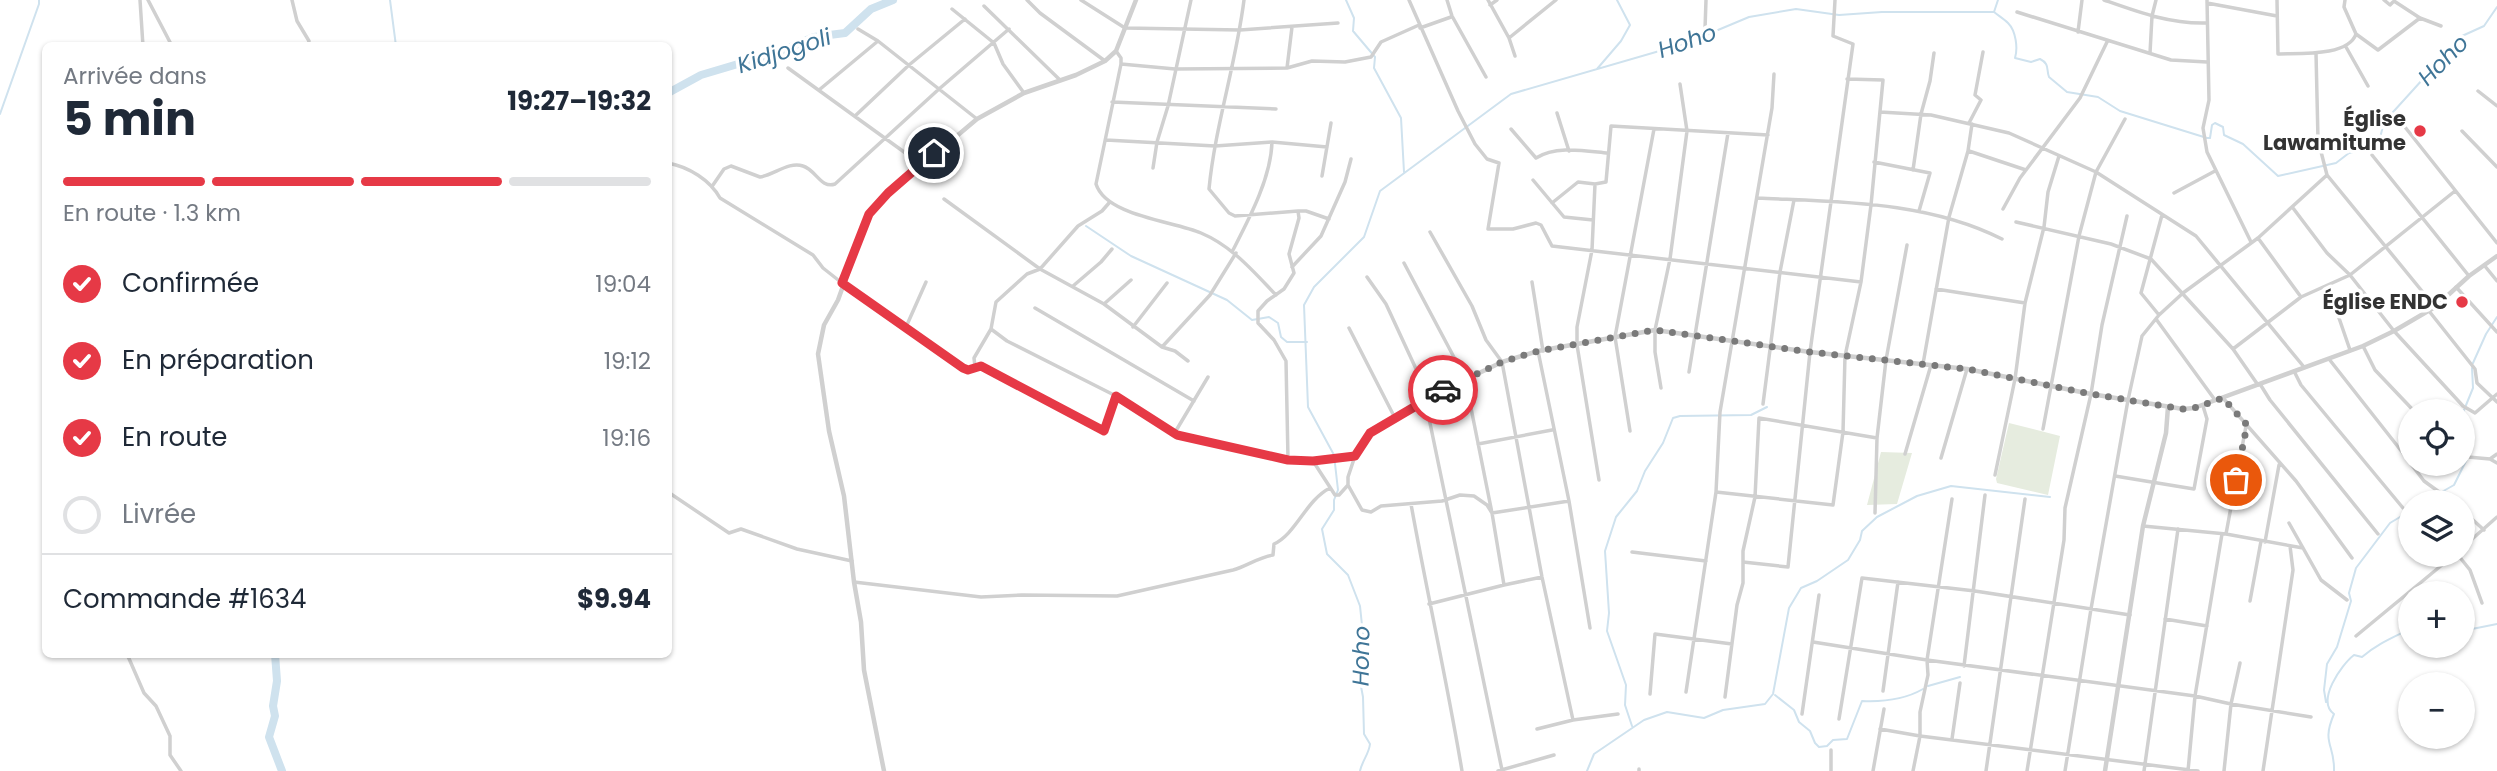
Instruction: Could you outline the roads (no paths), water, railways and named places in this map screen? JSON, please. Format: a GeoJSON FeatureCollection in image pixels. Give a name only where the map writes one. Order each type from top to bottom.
{"type":"FeatureCollection","features":[{"type":"Feature","properties":{"kind":"street"},"geometry":{"type":"LineString","coordinates":[[140,0],[143,42]]}},
{"type":"Feature","properties":{"kind":"street"},"geometry":{"type":"LineString","coordinates":[[148,0],[170,42]]}},
{"type":"Feature","properties":{"kind":"street"},"geometry":{"type":"LineString","coordinates":[[292,0],[297,21],[309,42]]}},
{"type":"Feature","properties":{"kind":"street"},"geometry":{"type":"LineString","coordinates":[[1027,0],[1040,13],[1105,61]]}},
{"type":"Feature","properties":{"kind":"street"},"geometry":{"type":"LineString","coordinates":[[1082,0],[1125,29],[1240,30],[1338,23]]}},
{"type":"Feature","properties":{"kind":"street"},"geometry":{"type":"LineString","coordinates":[[884,771],[867,688],[844,496],[829,431],[818,354],[824,326],[838,300],[869,214],[888,193],[977,119],[1024,93],[1105,61],[1116,51],[1136,0]]}},
{"type":"Feature","properties":{"kind":"street"},"geometry":{"type":"LineString","coordinates":[[1153,168],[1191,0]]}},
{"type":"Feature","properties":{"kind":"street"},"geometry":{"type":"LineString","coordinates":[[1244,0],[1209,189],[1229,213],[1235,216],[1306,211],[1330,219]]}},
{"type":"Feature","properties":{"kind":"street"},"geometry":{"type":"LineString","coordinates":[[1409,0],[1475,144],[1487,159],[1499,163],[1488,229],[1513,229],[1536,223],[1541,225],[1552,246],[1861,282]]}},
{"type":"Feature","properties":{"kind":"street"},"geometry":{"type":"LineString","coordinates":[[1447,0],[1452,16],[1486,78]]}},
{"type":"Feature","properties":{"kind":"street"},"geometry":{"type":"LineString","coordinates":[[1497,0],[1489,2],[1509,38],[1515,56]]}},
{"type":"Feature","properties":{"kind":"street"},"geometry":{"type":"LineString","coordinates":[[1509,38],[1556,0]]}},
{"type":"Feature","properties":{"kind":"street"},"geometry":{"type":"LineString","coordinates":[[1705,0],[1705,29]]}},
{"type":"Feature","properties":{"kind":"street"},"geometry":{"type":"LineString","coordinates":[[1743,562],[1788,567],[1810,352],[1853,44],[1833,36],[1835,0]]}},
{"type":"Feature","properties":{"kind":"street"},"geometry":{"type":"LineString","coordinates":[[2078,33],[2082,0]]}},
{"type":"Feature","properties":{"kind":"street"},"geometry":{"type":"LineString","coordinates":[[2104,0],[2183,24],[2206,23]]}},
{"type":"Feature","properties":{"kind":"street"},"geometry":{"type":"LineString","coordinates":[[2150,53],[2155,0]]}},
{"type":"Feature","properties":{"kind":"street"},"geometry":{"type":"LineString","coordinates":[[2277,0],[2278,54],[2316,53],[2346,47],[2356,34]]}},
{"type":"Feature","properties":{"kind":"street"},"geometry":{"type":"LineString","coordinates":[[2345,0],[2344,7],[2356,34],[2378,50],[2420,18]]}},
{"type":"Feature","properties":{"kind":"street"},"geometry":{"type":"LineString","coordinates":[[2384,0],[2390,5],[2394,1],[2420,18],[2441,26]]}},
{"type":"Feature","properties":{"kind":"street"},"geometry":{"type":"LineString","coordinates":[[2252,242],[2207,152],[2203,128],[2208,100],[2207,2],[2277,16]]}},
{"type":"Feature","properties":{"kind":"street"},"geometry":{"type":"LineString","coordinates":[[984,6],[1060,80]]}},
{"type":"Feature","properties":{"kind":"street"},"geometry":{"type":"LineString","coordinates":[[952,9],[994,43],[1003,64],[1024,93]]}},
{"type":"Feature","properties":{"kind":"street"},"geometry":{"type":"LineString","coordinates":[[2017,12],[2171,60],[2207,62]]}},
{"type":"Feature","properties":{"kind":"street"},"geometry":{"type":"LineString","coordinates":[[1121,64],[1175,69],[1231,69],[1287,68],[1312,61],[1345,62],[1372,55],[1381,42],[1452,16]]}},
{"type":"Feature","properties":{"kind":"street"},"geometry":{"type":"LineString","coordinates":[[855,116],[909,65],[965,19]]}},
{"type":"Feature","properties":{"kind":"street"},"geometry":{"type":"LineString","coordinates":[[1287,68],[1292,27]]}},
{"type":"Feature","properties":{"kind":"street"},"geometry":{"type":"LineString","coordinates":[[858,29],[878,41],[977,119]]}},
{"type":"Feature","properties":{"kind":"street"},"geometry":{"type":"LineString","coordinates":[[713,185],[724,169],[731,166],[760,177],[794,164],[806,167],[830,186],[841,181],[939,89],[1009,29]]}},
{"type":"Feature","properties":{"kind":"street"},"geometry":{"type":"LineString","coordinates":[[818,90],[878,41]]}},
{"type":"Feature","properties":{"kind":"street"},"geometry":{"type":"LineString","coordinates":[[2003,209],[2026,170],[2080,98],[2108,42]]}},
{"type":"Feature","properties":{"kind":"street"},"geometry":{"type":"LineString","coordinates":[[2346,47],[2368,86]]}},
{"type":"Feature","properties":{"kind":"street"},"geometry":{"type":"LineString","coordinates":[[1116,51],[1121,58],[1121,64],[1096,184],[1099,192],[1110,203],[1200,233],[1234,252],[1276,295]]}},
{"type":"Feature","properties":{"kind":"street"},"geometry":{"type":"LineString","coordinates":[[1913,170],[1934,52]]}},
{"type":"Feature","properties":{"kind":"street"},"geometry":{"type":"LineString","coordinates":[[1923,364],[1949,217],[1968,151],[1970,123],[1980,100],[1975,95],[1983,52]]}},
{"type":"Feature","properties":{"kind":"street"},"geometry":{"type":"LineString","coordinates":[[2316,53],[2318,140],[2327,175],[2435,307]]}},
{"type":"Feature","properties":{"kind":"street"},"geometry":{"type":"LineString","coordinates":[[788,68],[922,165]]}},
{"type":"Feature","properties":{"kind":"street"},"geometry":{"type":"LineString","coordinates":[[1686,692],[1716,492],[1720,415],[1768,135],[1774,74]]}},
{"type":"Feature","properties":{"kind":"street"},"geometry":{"type":"LineString","coordinates":[[1716,492],[1833,505],[1843,432],[1845,356],[1861,282],[1883,80],[1847,79]]}},
{"type":"Feature","properties":{"kind":"street"},"geometry":{"type":"LineString","coordinates":[[1661,388],[1655,352],[1655,330],[1670,259],[1687,131],[1680,84]]}},
{"type":"Feature","properties":{"kind":"street"},"geometry":{"type":"LineString","coordinates":[[2478,91],[2497,106]]}},
{"type":"Feature","properties":{"kind":"street"},"geometry":{"type":"LineString","coordinates":[[1112,102],[1276,109]]}},
{"type":"Feature","properties":{"kind":"street"},"geometry":{"type":"LineString","coordinates":[[1880,112],[1921,114],[2009,133],[2096,172],[2196,236],[2304,367]]}},
{"type":"Feature","properties":{"kind":"street"},"geometry":{"type":"LineString","coordinates":[[1558,113],[1569,150]]}},
{"type":"Feature","properties":{"kind":"street"},"geometry":{"type":"LineString","coordinates":[[2397,117],[2497,243]]}},
{"type":"Feature","properties":{"kind":"street"},"geometry":{"type":"LineString","coordinates":[[2043,429],[2079,236],[2096,172],[2125,119]]}},
{"type":"Feature","properties":{"kind":"street"},"geometry":{"type":"LineString","coordinates":[[1322,176],[1331,123]]}},
{"type":"Feature","properties":{"kind":"street"},"geometry":{"type":"LineString","coordinates":[[1552,203],[1578,182],[1606,182],[1611,126],[1768,135]]}},
{"type":"Feature","properties":{"kind":"street"},"geometry":{"type":"LineString","coordinates":[[1511,129],[1536,158],[1544,153],[1569,150],[1608,153]]}},
{"type":"Feature","properties":{"kind":"street"},"geometry":{"type":"LineString","coordinates":[[1630,431],[1615,337],[1654,129]]}},
{"type":"Feature","properties":{"kind":"street"},"geometry":{"type":"LineString","coordinates":[[2462,131],[2497,167]]}},
{"type":"Feature","properties":{"kind":"street"},"geometry":{"type":"LineString","coordinates":[[1689,372],[1728,133]]}},
{"type":"Feature","properties":{"kind":"street"},"geometry":{"type":"LineString","coordinates":[[1105,140],[1215,146],[1272,142],[1327,147]]}},
{"type":"Feature","properties":{"kind":"street"},"geometry":{"type":"LineString","coordinates":[[1162,347],[1210,295],[1234,252],[1251,215],[1272,142]]}},
{"type":"Feature","properties":{"kind":"street"},"geometry":{"type":"LineString","coordinates":[[1968,151],[2026,170]]}},
{"type":"Feature","properties":{"kind":"street"},"geometry":{"type":"LineString","coordinates":[[2372,155],[2469,276]]}},
{"type":"Feature","properties":{"kind":"street"},"geometry":{"type":"LineString","coordinates":[[1995,475],[2015,379],[2025,303],[2044,227],[2048,192],[2059,156]]}},
{"type":"Feature","properties":{"kind":"street"},"geometry":{"type":"LineString","coordinates":[[1292,267],[1321,236],[1345,182],[1351,159]]}},
{"type":"Feature","properties":{"kind":"street"},"geometry":{"type":"LineString","coordinates":[[1874,162],[1930,173],[1919,211]]}},
{"type":"Feature","properties":{"kind":"street"},"geometry":{"type":"LineString","coordinates":[[672,164],[681,165],[713,185],[720,198],[813,255],[823,268],[842,283],[963,368],[968,370],[981,366],[1104,431],[1116,396]]}},
{"type":"Feature","properties":{"kind":"street"},"geometry":{"type":"LineString","coordinates":[[2174,194],[2216,170]]}},
{"type":"Feature","properties":{"kind":"street"},"geometry":{"type":"LineString","coordinates":[[2065,771],[2091,609],[2142,336],[2157,317],[2183,293],[2258,238],[2327,175]]}},
{"type":"Feature","properties":{"kind":"street"},"geometry":{"type":"LineString","coordinates":[[1533,180],[1564,217],[1593,220]]}},
{"type":"Feature","properties":{"kind":"street"},"geometry":{"type":"LineString","coordinates":[[1595,184],[1592,250],[1577,327],[1577,345],[1599,480]]}},
{"type":"Feature","properties":{"kind":"street"},"geometry":{"type":"LineString","coordinates":[[2233,349],[2301,296],[2350,275],[2455,191]]}},
{"type":"Feature","properties":{"kind":"street"},"geometry":{"type":"LineString","coordinates":[[1757,198],[1871,205],[1919,211],[1949,217],[2002,239]]}},
{"type":"Feature","properties":{"kind":"street"},"geometry":{"type":"LineString","coordinates":[[944,199],[1040,269],[1104,304],[1162,347],[1175,351],[1188,360]]}},
{"type":"Feature","properties":{"kind":"street"},"geometry":{"type":"LineString","coordinates":[[1763,404],[1780,272],[1794,200]]}},
{"type":"Feature","properties":{"kind":"street"},"geometry":{"type":"LineString","coordinates":[[975,367],[974,358],[991,329],[996,302],[1027,274],[1040,269],[1078,226],[1110,203]]}},
{"type":"Feature","properties":{"kind":"street"},"geometry":{"type":"LineString","coordinates":[[2293,208],[2393,331],[2463,406],[2475,413],[2495,396]]}},
{"type":"Feature","properties":{"kind":"street"},"geometry":{"type":"LineString","coordinates":[[1288,460],[1286,361],[1258,323],[1258,311],[1284,289],[1294,273],[1289,254],[1299,218],[1298,211]]}},
{"type":"Feature","properties":{"kind":"street"},"geometry":{"type":"LineString","coordinates":[[2162,215],[2141,293],[2216,401]]}},
{"type":"Feature","properties":{"kind":"street"},"geometry":{"type":"LineString","coordinates":[[2027,771],[2064,540],[2065,508],[2127,216]]}},
{"type":"Feature","properties":{"kind":"street"},"geometry":{"type":"LineString","coordinates":[[2016,222],[2079,236],[2151,259],[2233,349],[2270,400],[2378,534]]}},
{"type":"Feature","properties":{"kind":"street"},"geometry":{"type":"LineString","coordinates":[[1430,232],[1472,306],[1486,340],[1502,362],[1542,577],[1573,720]]}},
{"type":"Feature","properties":{"kind":"street"},"geometry":{"type":"LineString","coordinates":[[2258,238],[2301,296]]}},
{"type":"Feature","properties":{"kind":"street"},"geometry":{"type":"LineString","coordinates":[[1875,513],[1877,438],[1886,360],[1907,245]]}},
{"type":"Feature","properties":{"kind":"street"},"geometry":{"type":"LineString","coordinates":[[1073,286],[1101,262],[1112,248]]}},
{"type":"Feature","properties":{"kind":"street"},"geometry":{"type":"LineString","coordinates":[[1492,513],[1487,505],[1474,496],[1460,495],[1448,499],[1381,506],[1371,512],[1362,510],[1348,485],[1348,477],[1355,456],[1370,433],[1465,378],[1502,362],[1540,351],[1655,330],[1810,352],[1967,369],[2168,407],[2183,409],[2203,406],[2363,346],[2393,331],[2435,307],[2469,276],[2497,256]]}},
{"type":"Feature","properties":{"kind":"street"},"geometry":{"type":"LineString","coordinates":[[1404,263],[1465,378],[1504,585]]}},
{"type":"Feature","properties":{"kind":"street"},"geometry":{"type":"LineString","coordinates":[[2484,265],[2497,281]]}},
{"type":"Feature","properties":{"kind":"street"},"geometry":{"type":"LineString","coordinates":[[1367,277],[1386,304],[1427,398],[1500,770],[1553,755]]}},
{"type":"Feature","properties":{"kind":"street"},"geometry":{"type":"LineString","coordinates":[[1104,304],[1131,280]]}},
{"type":"Feature","properties":{"kind":"street"},"geometry":{"type":"LineString","coordinates":[[906,327],[926,282]]}},
{"type":"Feature","properties":{"kind":"street"},"geometry":{"type":"LineString","coordinates":[[1532,282],[1552,430],[1569,501],[1590,628]]}},
{"type":"Feature","properties":{"kind":"street"},"geometry":{"type":"LineString","coordinates":[[1133,327],[1167,283]]}},
{"type":"Feature","properties":{"kind":"street"},"geometry":{"type":"LineString","coordinates":[[2328,286],[2350,350]]}},
{"type":"Feature","properties":{"kind":"street"},"geometry":{"type":"LineString","coordinates":[[2456,287],[2497,332]]}},
{"type":"Feature","properties":{"kind":"street"},"geometry":{"type":"LineString","coordinates":[[1936,289],[2025,303]]}},
{"type":"Feature","properties":{"kind":"street"},"geometry":{"type":"LineString","coordinates":[[1035,308],[1194,401]]}},
{"type":"Feature","properties":{"kind":"street"},"geometry":{"type":"LineString","coordinates":[[2428,310],[2475,369],[2477,383],[2495,396],[2497,402]]}},
{"type":"Feature","properties":{"kind":"street"},"geometry":{"type":"LineString","coordinates":[[1349,328],[1395,418]]}},
{"type":"Feature","properties":{"kind":"street"},"geometry":{"type":"LineString","coordinates":[[991,329],[1007,341],[1116,396],[1174,434],[1288,460],[1313,461],[1355,456]]}},
{"type":"Feature","properties":{"kind":"street"},"geometry":{"type":"LineString","coordinates":[[2363,346],[2375,370],[2403,399]]}},
{"type":"Feature","properties":{"kind":"street"},"geometry":{"type":"LineString","coordinates":[[2328,358],[2398,448]]}},
{"type":"Feature","properties":{"kind":"street"},"geometry":{"type":"LineString","coordinates":[[1905,454],[1931,365]]}},
{"type":"Feature","properties":{"kind":"street"},"geometry":{"type":"LineString","coordinates":[[1941,457],[1967,369]]}},
{"type":"Feature","properties":{"kind":"street"},"geometry":{"type":"LineString","coordinates":[[2294,371],[2301,386],[2398,502]]}},
{"type":"Feature","properties":{"kind":"street"},"geometry":{"type":"LineString","coordinates":[[1174,434],[1208,377]]}},
{"type":"Feature","properties":{"kind":"street"},"geometry":{"type":"LineString","coordinates":[[2223,398],[2296,481],[2352,558]]}},
{"type":"Feature","properties":{"kind":"street"},"geometry":{"type":"LineString","coordinates":[[2115,476],[2194,489],[2207,419],[2203,406]]}},
{"type":"Feature","properties":{"kind":"street"},"geometry":{"type":"LineString","coordinates":[[2105,771],[2143,526],[2166,433],[2168,407]]}},
{"type":"Feature","properties":{"kind":"street"},"geometry":{"type":"LineString","coordinates":[[1725,697],[1743,583],[1743,551],[1755,498],[1759,418],[1877,438]]}},
{"type":"Feature","properties":{"kind":"street"},"geometry":{"type":"LineString","coordinates":[[2188,770],[2195,696],[2207,625],[2247,425]]}},
{"type":"Feature","properties":{"kind":"street"},"geometry":{"type":"LineString","coordinates":[[1478,444],[1552,430]]}},
{"type":"Feature","properties":{"kind":"street"},"geometry":{"type":"LineString","coordinates":[[2490,459],[2497,454]]}},
{"type":"Feature","properties":{"kind":"street"},"geometry":{"type":"LineString","coordinates":[[2475,458],[2490,459],[2497,463]]}},
{"type":"Feature","properties":{"kind":"street"},"geometry":{"type":"LineString","coordinates":[[1313,461],[1337,495],[1348,485]]}},
{"type":"Feature","properties":{"kind":"street"},"geometry":{"type":"LineString","coordinates":[[2250,601],[2279,463]]}},
{"type":"Feature","properties":{"kind":"street"},"geometry":{"type":"LineString","coordinates":[[2420,476],[2437,490]]}},
{"type":"Feature","properties":{"kind":"street"},"geometry":{"type":"LineString","coordinates":[[854,582],[981,597],[1117,596],[1233,570],[1251,564],[1262,556],[1273,555],[1274,544],[1284,539],[1303,512],[1312,507],[1317,496],[1330,488]]}},
{"type":"Feature","properties":{"kind":"street"},"geometry":{"type":"LineString","coordinates":[[672,495],[729,533],[741,529],[797,549],[852,561]]}},
{"type":"Feature","properties":{"kind":"street"},"geometry":{"type":"LineString","coordinates":[[1964,666],[1985,495]]}},
{"type":"Feature","properties":{"kind":"street"},"geometry":{"type":"LineString","coordinates":[[1913,771],[1952,499]]}},
{"type":"Feature","properties":{"kind":"street"},"geometry":{"type":"LineString","coordinates":[[1986,771],[2025,499]]}},
{"type":"Feature","properties":{"kind":"street"},"geometry":{"type":"LineString","coordinates":[[1492,513],[1569,501]]}},
{"type":"Feature","properties":{"kind":"street"},"geometry":{"type":"LineString","coordinates":[[1411,504],[1462,771]]}},
{"type":"Feature","properties":{"kind":"street"},"geometry":{"type":"LineString","coordinates":[[2475,537],[2497,517]]}},
{"type":"Feature","properties":{"kind":"street"},"geometry":{"type":"LineString","coordinates":[[2475,522],[2484,530]]}},
{"type":"Feature","properties":{"kind":"street"},"geometry":{"type":"LineString","coordinates":[[2288,523],[2321,580],[2347,600]]}},
{"type":"Feature","properties":{"kind":"street"},"geometry":{"type":"LineString","coordinates":[[2143,526],[2224,534],[2303,548]]}},
{"type":"Feature","properties":{"kind":"street"},"geometry":{"type":"LineString","coordinates":[[2144,771],[2178,529]]}},
{"type":"Feature","properties":{"kind":"street"},"geometry":{"type":"LineString","coordinates":[[2263,771],[2293,570],[2290,546]]}},
{"type":"Feature","properties":{"kind":"street"},"geometry":{"type":"LineString","coordinates":[[1632,552],[1706,561]]}},
{"type":"Feature","properties":{"kind":"street"},"geometry":{"type":"LineString","coordinates":[[2356,636],[2439,567]]}},
{"type":"Feature","properties":{"kind":"street"},"geometry":{"type":"LineString","coordinates":[[2467,567],[2482,603]]}},
{"type":"Feature","properties":{"kind":"street"},"geometry":{"type":"LineString","coordinates":[[1429,604],[1542,577]]}},
{"type":"Feature","properties":{"kind":"street"},"geometry":{"type":"LineString","coordinates":[[1839,719],[1861,578],[2130,615]]}},
{"type":"Feature","properties":{"kind":"street"},"geometry":{"type":"LineString","coordinates":[[1883,691],[1898,582]]}},
{"type":"Feature","properties":{"kind":"street"},"geometry":{"type":"LineString","coordinates":[[1802,714],[1819,595]]}},
{"type":"Feature","properties":{"kind":"street"},"geometry":{"type":"LineString","coordinates":[[2165,619],[2207,625]]}},
{"type":"Feature","properties":{"kind":"street"},"geometry":{"type":"LineString","coordinates":[[1650,694],[1656,634],[1732,643]]}},
{"type":"Feature","properties":{"kind":"street"},"geometry":{"type":"LineString","coordinates":[[1813,642],[1964,666],[2195,696],[2311,717]]}},
{"type":"Feature","properties":{"kind":"street"},"geometry":{"type":"LineString","coordinates":[[129,658],[144,693],[156,706],[170,736],[170,755],[181,771]]}},
{"type":"Feature","properties":{"kind":"street"},"geometry":{"type":"LineString","coordinates":[[2224,771],[2231,704],[2240,663]]}},
{"type":"Feature","properties":{"kind":"street"},"geometry":{"type":"LineString","coordinates":[[1952,740],[1960,683]]}},
{"type":"Feature","properties":{"kind":"street"},"geometry":{"type":"LineString","coordinates":[[1873,771],[1884,709]]}},
{"type":"Feature","properties":{"kind":"street"},"geometry":{"type":"LineString","coordinates":[[1537,729],[1573,720],[1618,714]]}},
{"type":"Feature","properties":{"kind":"street"},"geometry":{"type":"LineString","coordinates":[[1880,729],[2198,771]]}},
{"type":"Feature","properties":{"kind":"street"},"geometry":{"type":"LineString","coordinates":[[1831,750],[1831,771]]}},
{"type":"Feature","properties":{"kind":"waterway"},"geometry":{"type":"LineString","coordinates":[[0,114],[39,0]]}},
{"type":"Feature","properties":{"kind":"waterway"},"geometry":{"type":"LineString","coordinates":[[390,0],[395,42]]}},
{"type":"Feature","properties":{"kind":"waterway","name":"Kidjogoli"},"geometry":{"type":"LineString","coordinates":[[672,91],[701,75],[738,64],[751,64],[814,37],[845,33],[871,9],[893,0]]}},
{"type":"Feature","properties":{"kind":"waterway"},"geometry":{"type":"LineString","coordinates":[[1346,0],[1354,18],[1353,31],[1375,57],[1374,68],[1401,118],[1404,172]]}},
{"type":"Feature","properties":{"kind":"waterway"},"geometry":{"type":"LineString","coordinates":[[1597,69],[1621,41],[1630,25],[1617,0]]}},
{"type":"Feature","properties":{"kind":"waterway"},"geometry":{"type":"LineString","coordinates":[[1994,12],[1998,0]]}},
{"type":"Feature","properties":{"kind":"waterway","name":"Hoho"},"geometry":{"type":"LineString","coordinates":[[1360,771],[1370,744],[1364,734],[1363,697],[1356,660],[1363,635],[1360,606],[1348,575],[1327,554],[1322,529],[1334,510],[1338,490],[1334,455],[1308,407],[1304,305],[1314,287],[1364,237],[1380,191],[1511,94],[1687,43],[1749,17],[1796,9],[1839,15],[1882,12],[1994,12],[2013,30],[2015,58],[2031,62],[2040,59],[2046,65],[2049,77],[2067,92],[2098,97],[2120,111],[2207,138],[2210,138],[2212,125],[2215,123],[2223,127],[2224,135],[2243,144],[2278,176],[2336,163],[2349,153],[2378,146],[2384,122],[2462,36],[2484,26],[2497,7]]}},
{"type":"Feature","properties":{"kind":"waterway"},"geometry":{"type":"LineString","coordinates":[[1086,226],[1131,256],[1227,300],[1252,320],[1269,317],[1278,323],[1281,337],[1287,342],[1307,342]]}},
{"type":"Feature","properties":{"kind":"waterway"},"geometry":{"type":"LineString","coordinates":[[2473,363],[2497,317]]}},
{"type":"Feature","properties":{"kind":"waterway"},"geometry":{"type":"LineString","coordinates":[[2469,399],[2473,388],[2472,368]]}},
{"type":"Feature","properties":{"kind":"waterway"},"geometry":{"type":"LineString","coordinates":[[1632,726],[1625,705],[1626,685],[1607,631],[1609,613],[1605,551],[1616,517],[1637,491],[1673,418],[1751,415],[1767,407]]}},
{"type":"Feature","properties":{"kind":"waterway"},"geometry":{"type":"LineString","coordinates":[[2445,490],[2454,485],[2458,476]]}},
{"type":"Feature","properties":{"kind":"waterway"},"geometry":{"type":"LineString","coordinates":[[1587,771],[1594,754],[1644,720],[1667,712],[1704,718],[1723,710],[1765,704],[1773,694],[1789,608],[1801,588],[1817,581],[1848,560],[1860,540],[1862,531],[1877,517],[1917,496],[1951,486],[2050,497]]}},
{"type":"Feature","properties":{"kind":"waterway"},"geometry":{"type":"LineString","coordinates":[[2326,702],[2324,690],[2327,664],[2337,647],[2351,601],[2349,593],[2356,568],[2390,523],[2398,518]]}},
{"type":"Feature","properties":{"kind":"waterway"},"geometry":{"type":"LineString","coordinates":[[2475,628],[2497,624]]}},
{"type":"Feature","properties":{"kind":"waterway"},"geometry":{"type":"LineString","coordinates":[[2334,771],[2329,738],[2334,714],[2328,701],[2332,683],[2354,655],[2362,657],[2398,635]]}},
{"type":"Feature","properties":{"kind":"waterway","name":"Kidjogoli"},"geometry":{"type":"LineString","coordinates":[[275,658],[275,716],[269,737],[282,771]]}},
{"type":"Feature","properties":{"kind":"waterway"},"geometry":{"type":"LineString","coordinates":[[1928,686],[1960,677]]}},
{"type":"Feature","properties":{"kind":"waterway"},"geometry":{"type":"LineString","coordinates":[[1775,695],[1794,710],[1799,722],[1810,731],[1819,747],[1827,746],[1833,740],[1847,739],[1862,701],[1894,700],[1923,689]]}},
{"type":"Feature","properties":{"kind":"place","name":"Église Lawamitume"},"geometry":{"type":"Point","coordinates":[2420,131]}},
{"type":"Feature","properties":{"kind":"place","name":"Église ENDC"},"geometry":{"type":"Point","coordinates":[2462,302]}}]}
